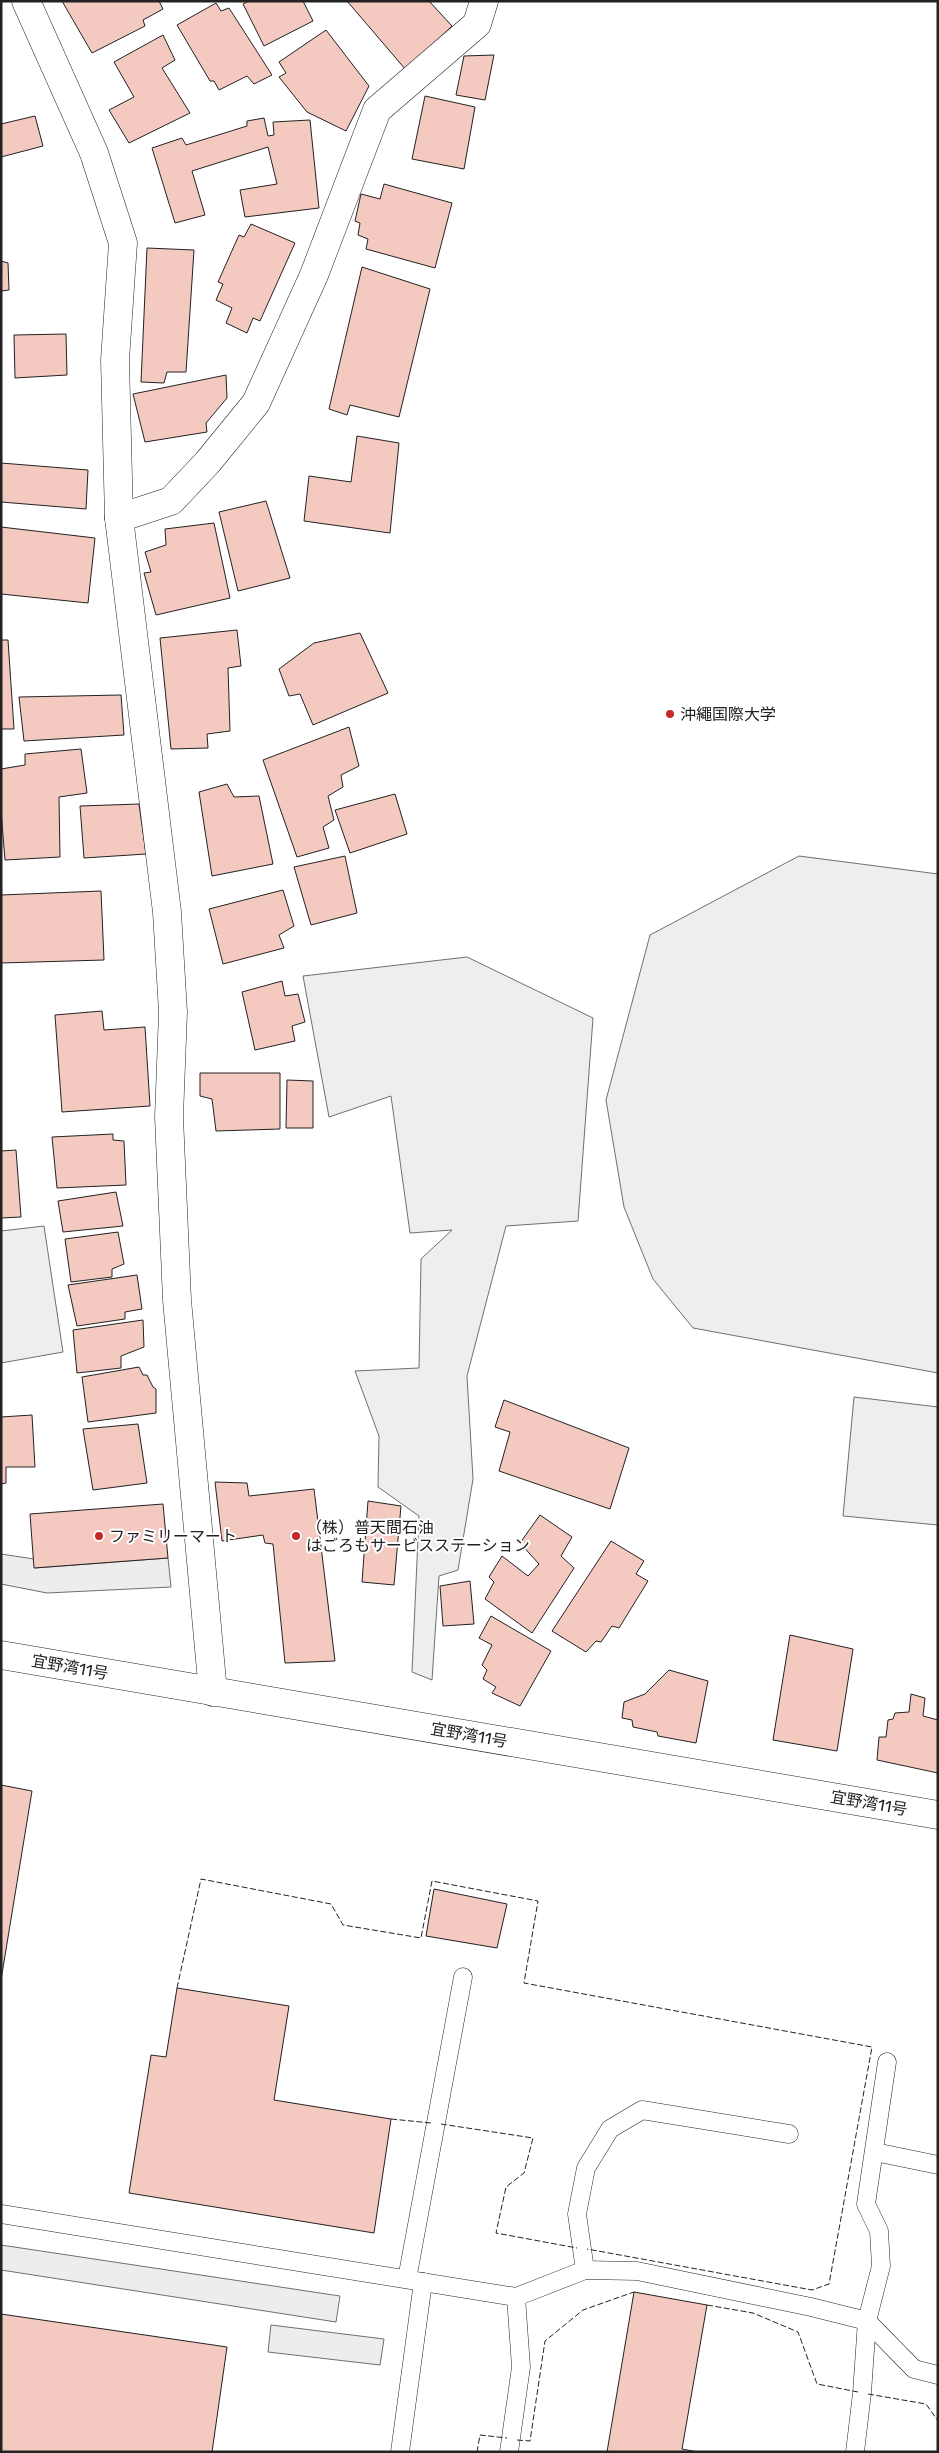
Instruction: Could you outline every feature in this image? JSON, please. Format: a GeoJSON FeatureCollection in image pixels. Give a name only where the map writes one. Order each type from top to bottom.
{"type":"FeatureCollection","features":[{"type":"Feature","properties":{"kind":"street"},"geometry":{"type":"LineString","coordinates":[[26,1],[94,153],[123,243],[115,360],[119,518],[167,912],[174,1012],[169,1117],[177,1300],[213,1692]]}},
{"type":"Feature","properties":{"kind":"street"},"geometry":{"type":"LineString","coordinates":[[119,518],[171,501],[206,463],[256,403],[314,275],[377,110],[477,24],[484,1]]}},
{"type":"Feature","properties":{"kind":"street","name":"宜野湾11号"},"geometry":{"type":"LineString","coordinates":[[1,1656],[938,1815]]}},
{"type":"Feature","properties":{"kind":"lane"},"geometry":{"type":"LineString","coordinates":[[400,2452],[415,2280],[463,1978]]}},
{"type":"Feature","properties":{"kind":"lane"},"geometry":{"type":"LineString","coordinates":[[856,2452],[867,2321],[880,2266],[879,2231],[866,2204],[887,2062]]}},
{"type":"Feature","properties":{"kind":"lane"},"geometry":{"type":"LineString","coordinates":[[585,2270],[577,2214],[586,2168],[610,2129],[642,2110],[789,2134]]}},
{"type":"Feature","properties":{"kind":"lane"},"geometry":{"type":"LineString","coordinates":[[875,2152],[938,2165]]}},
{"type":"Feature","properties":{"kind":"lane"},"geometry":{"type":"LineString","coordinates":[[1,2214],[516,2297],[585,2270],[638,2271],[810,2307],[867,2321],[914,2369],[938,2376]]}},
{"type":"Feature","properties":{"kind":"lane"},"geometry":{"type":"LineString","coordinates":[[509,2452],[521,2367],[516,2297]]}},
{"type":"Feature","properties":{"kind":"shaded area"},"geometry":{"type":"Polygon","coordinates":[[[799,856],[938,874],[938,1373],[693,1328],[653,1279],[624,1207],[606,1100],[650,935],[799,856]]]}},
{"type":"Feature","properties":{"kind":"shaded area"},"geometry":{"type":"Polygon","coordinates":[[[467,957],[593,1018],[578,1221],[506,1226],[467,1376],[473,1479],[458,1570],[439,1576],[432,1680],[412,1672],[419,1516],[378,1487],[379,1436],[355,1371],[419,1368],[421,1259],[452,1230],[410,1233],[391,1096],[329,1117],[303,976],[467,957]]]}},
{"type":"Feature","properties":{"kind":"shaded area"},"geometry":{"type":"Polygon","coordinates":[[[44,1226],[63,1352],[1,1363],[1,1231],[44,1226]]]}},
{"type":"Feature","properties":{"kind":"shaded area"},"geometry":{"type":"Polygon","coordinates":[[[854,1397],[938,1407],[938,1525],[843,1516],[854,1397]]]}},
{"type":"Feature","properties":{"kind":"shaded area"},"geometry":{"type":"Polygon","coordinates":[[[1,1554],[34,1559],[35,1568],[168,1558],[171,1587],[47,1593],[1,1584],[1,1554]]]}},
{"type":"Feature","properties":{"kind":"shaded area"},"geometry":{"type":"Polygon","coordinates":[[[1,2245],[340,2296],[336,2322],[1,2270],[1,2245]]]}},
{"type":"Feature","properties":{"kind":"shaded area"},"geometry":{"type":"Polygon","coordinates":[[[271,2325],[384,2339],[380,2365],[268,2352],[271,2325]]]}},
{"type":"Feature","properties":{"kind":"building"},"geometry":{"type":"Polygon","coordinates":[[[62,1],[159,1],[163,9],[143,20],[145,26],[92,53],[62,1]]]}},
{"type":"Feature","properties":{"kind":"building"},"geometry":{"type":"Polygon","coordinates":[[[249,1],[303,1],[313,21],[264,46],[243,4],[249,1]]]}},
{"type":"Feature","properties":{"kind":"building"},"geometry":{"type":"Polygon","coordinates":[[[347,1],[429,1],[452,26],[406,70],[347,1]]]}},
{"type":"Feature","properties":{"kind":"building"},"geometry":{"type":"Polygon","coordinates":[[[216,3],[221,11],[229,8],[272,75],[254,84],[247,76],[219,90],[214,81],[210,81],[177,25],[216,3]]]}},
{"type":"Feature","properties":{"kind":"building"},"geometry":{"type":"Polygon","coordinates":[[[326,30],[369,86],[346,131],[307,112],[279,77],[286,73],[279,62],[326,30]]]}},
{"type":"Feature","properties":{"kind":"building"},"geometry":{"type":"Polygon","coordinates":[[[163,35],[175,60],[162,68],[190,113],[129,143],[109,110],[134,97],[114,62],[163,35]]]}},
{"type":"Feature","properties":{"kind":"building"},"geometry":{"type":"Polygon","coordinates":[[[494,55],[485,100],[456,95],[464,56],[494,55]]]}},
{"type":"Feature","properties":{"kind":"building"},"geometry":{"type":"Polygon","coordinates":[[[425,96],[475,107],[464,169],[412,159],[425,96]]]}},
{"type":"Feature","properties":{"kind":"building"},"geometry":{"type":"Polygon","coordinates":[[[35,116],[43,146],[1,157],[1,124],[35,116]]]}},
{"type":"Feature","properties":{"kind":"building"},"geometry":{"type":"Polygon","coordinates":[[[264,118],[268,136],[274,135],[273,122],[310,120],[319,208],[245,217],[240,190],[277,184],[268,147],[192,171],[205,215],[175,223],[152,148],[182,138],[186,145],[247,126],[247,121],[264,118]]]}},
{"type":"Feature","properties":{"kind":"building"},"geometry":{"type":"Polygon","coordinates":[[[384,184],[452,203],[435,268],[366,249],[368,239],[358,235],[360,223],[355,221],[361,194],[380,199],[384,184]]]}},
{"type":"Feature","properties":{"kind":"building"},"geometry":{"type":"Polygon","coordinates":[[[251,224],[295,243],[260,321],[253,318],[247,333],[226,323],[232,308],[216,300],[223,284],[218,282],[239,235],[244,237],[251,224]]]}},
{"type":"Feature","properties":{"kind":"building"},"geometry":{"type":"Polygon","coordinates":[[[147,248],[194,250],[186,372],[167,372],[164,383],[141,382],[147,248]]]}},
{"type":"Feature","properties":{"kind":"building"},"geometry":{"type":"Polygon","coordinates":[[[1,261],[8,263],[9,290],[1,291],[1,261]]]}},
{"type":"Feature","properties":{"kind":"building"},"geometry":{"type":"Polygon","coordinates":[[[362,267],[430,289],[399,417],[350,405],[347,415],[329,409],[362,267]]]}},
{"type":"Feature","properties":{"kind":"building"},"geometry":{"type":"Polygon","coordinates":[[[66,334],[67,375],[15,378],[14,335],[66,334]]]}},
{"type":"Feature","properties":{"kind":"building"},"geometry":{"type":"Polygon","coordinates":[[[226,375],[227,398],[206,423],[207,432],[145,442],[133,394],[226,375]]]}},
{"type":"Feature","properties":{"kind":"building"},"geometry":{"type":"Polygon","coordinates":[[[357,436],[399,443],[390,533],[304,521],[309,476],[351,482],[357,436]]]}},
{"type":"Feature","properties":{"kind":"building"},"geometry":{"type":"Polygon","coordinates":[[[1,463],[88,470],[86,509],[1,502],[1,463]]]}},
{"type":"Feature","properties":{"kind":"building"},"geometry":{"type":"Polygon","coordinates":[[[266,501],[290,578],[238,591],[219,512],[266,501]]]}},
{"type":"Feature","properties":{"kind":"building"},"geometry":{"type":"Polygon","coordinates":[[[214,523],[230,598],[156,615],[144,573],[151,572],[145,552],[166,545],[165,529],[214,523]]]}},
{"type":"Feature","properties":{"kind":"building"},"geometry":{"type":"Polygon","coordinates":[[[1,527],[95,538],[88,603],[1,594],[1,527]]]}},
{"type":"Feature","properties":{"kind":"building"},"geometry":{"type":"Polygon","coordinates":[[[237,630],[241,666],[228,668],[230,731],[207,734],[208,748],[171,749],[160,638],[237,630]]]}},
{"type":"Feature","properties":{"kind":"building"},"geometry":{"type":"Polygon","coordinates":[[[360,633],[388,693],[313,725],[300,694],[289,696],[279,669],[314,643],[360,633]]]}},
{"type":"Feature","properties":{"kind":"building"},"geometry":{"type":"Polygon","coordinates":[[[1,640],[8,640],[14,729],[1,729],[1,640]]]}},
{"type":"Feature","properties":{"kind":"building"},"geometry":{"type":"Polygon","coordinates":[[[121,695],[124,735],[24,741],[19,697],[121,695]]]}},
{"type":"Feature","properties":{"kind":"building"},"geometry":{"type":"Polygon","coordinates":[[[349,727],[359,766],[341,775],[343,787],[328,796],[334,820],[323,827],[329,848],[297,857],[263,760],[349,727]]]}},
{"type":"Feature","properties":{"kind":"building"},"geometry":{"type":"Polygon","coordinates":[[[81,749],[87,793],[59,797],[60,857],[5,860],[1,811],[1,769],[25,765],[25,754],[81,749]]]}},
{"type":"Feature","properties":{"kind":"building"},"geometry":{"type":"Polygon","coordinates":[[[227,784],[234,797],[259,796],[273,864],[212,876],[199,792],[227,784]]]}},
{"type":"Feature","properties":{"kind":"building"},"geometry":{"type":"Polygon","coordinates":[[[395,794],[407,834],[350,853],[335,810],[395,794]]]}},
{"type":"Feature","properties":{"kind":"building"},"geometry":{"type":"Polygon","coordinates":[[[139,804],[146,854],[84,858],[80,806],[139,804]]]}},
{"type":"Feature","properties":{"kind":"building"},"geometry":{"type":"Polygon","coordinates":[[[345,856],[357,913],[311,925],[294,867],[345,856]]]}},
{"type":"Feature","properties":{"kind":"building"},"geometry":{"type":"Polygon","coordinates":[[[283,890],[294,926],[279,935],[284,948],[223,964],[209,909],[283,890]]]}},
{"type":"Feature","properties":{"kind":"building"},"geometry":{"type":"Polygon","coordinates":[[[101,891],[104,960],[1,963],[1,895],[101,891]]]}},
{"type":"Feature","properties":{"kind":"building"},"geometry":{"type":"Polygon","coordinates":[[[282,981],[285,996],[298,994],[305,1022],[292,1026],[295,1041],[255,1050],[242,992],[282,981]]]}},
{"type":"Feature","properties":{"kind":"building"},"geometry":{"type":"Polygon","coordinates":[[[102,1011],[104,1030],[145,1027],[150,1106],[62,1112],[55,1015],[102,1011]]]}},
{"type":"Feature","properties":{"kind":"building"},"geometry":{"type":"Polygon","coordinates":[[[200,1073],[280,1073],[280,1129],[216,1131],[212,1099],[200,1096],[200,1073]]]}},
{"type":"Feature","properties":{"kind":"building"},"geometry":{"type":"Polygon","coordinates":[[[287,1080],[313,1081],[313,1128],[286,1128],[287,1080]]]}},
{"type":"Feature","properties":{"kind":"building"},"geometry":{"type":"Polygon","coordinates":[[[113,1134],[113,1140],[124,1141],[126,1185],[57,1188],[52,1137],[113,1134]]]}},
{"type":"Feature","properties":{"kind":"building"},"geometry":{"type":"Polygon","coordinates":[[[16,1150],[21,1217],[1,1218],[1,1151],[16,1150]]]}},
{"type":"Feature","properties":{"kind":"building"},"geometry":{"type":"Polygon","coordinates":[[[116,1192],[123,1226],[63,1232],[58,1201],[116,1192]]]}},
{"type":"Feature","properties":{"kind":"building"},"geometry":{"type":"Polygon","coordinates":[[[118,1232],[124,1264],[112,1269],[112,1277],[71,1282],[65,1239],[118,1232]]]}},
{"type":"Feature","properties":{"kind":"building"},"geometry":{"type":"Polygon","coordinates":[[[137,1275],[142,1309],[125,1312],[125,1319],[77,1326],[68,1285],[137,1275]]]}},
{"type":"Feature","properties":{"kind":"building"},"geometry":{"type":"Polygon","coordinates":[[[143,1320],[144,1347],[121,1356],[121,1368],[77,1373],[73,1330],[143,1320]]]}},
{"type":"Feature","properties":{"kind":"building"},"geometry":{"type":"Polygon","coordinates":[[[139,1367],[143,1375],[147,1375],[156,1389],[156,1413],[88,1422],[82,1377],[139,1367]]]}},
{"type":"Feature","properties":{"kind":"building"},"geometry":{"type":"Polygon","coordinates":[[[504,1400],[629,1448],[610,1509],[499,1471],[510,1432],[495,1427],[504,1400]]]}},
{"type":"Feature","properties":{"kind":"building"},"geometry":{"type":"Polygon","coordinates":[[[32,1415],[35,1467],[6,1467],[6,1483],[1,1484],[1,1417],[32,1415]]]}},
{"type":"Feature","properties":{"kind":"building"},"geometry":{"type":"Polygon","coordinates":[[[138,1424],[147,1483],[93,1490],[83,1429],[138,1424]]]}},
{"type":"Feature","properties":{"kind":"building"},"geometry":{"type":"Polygon","coordinates":[[[215,1482],[247,1483],[249,1496],[314,1489],[335,1661],[285,1663],[273,1544],[265,1543],[263,1535],[222,1541],[215,1482]]]}},
{"type":"Feature","properties":{"kind":"building"},"geometry":{"type":"Polygon","coordinates":[[[368,1501],[401,1506],[394,1585],[362,1582],[368,1501]]]}},
{"type":"Feature","properties":{"kind":"building","name":"ファミリーマート"},"geometry":{"type":"Polygon","coordinates":[[[163,1504],[168,1558],[34,1568],[30,1514],[163,1504]]]}},
{"type":"Feature","properties":{"kind":"building"},"geometry":{"type":"Polygon","coordinates":[[[540,1515],[572,1537],[561,1556],[574,1568],[532,1633],[485,1599],[494,1582],[489,1577],[502,1556],[528,1576],[539,1564],[520,1543],[540,1515]]]}},
{"type":"Feature","properties":{"kind":"building"},"geometry":{"type":"Polygon","coordinates":[[[611,1541],[644,1561],[636,1574],[648,1581],[619,1628],[612,1626],[601,1642],[596,1641],[586,1652],[552,1631],[611,1541]]]}},
{"type":"Feature","properties":{"kind":"building"},"geometry":{"type":"Polygon","coordinates":[[[470,1581],[474,1624],[443,1626],[440,1586],[470,1581]]]}},
{"type":"Feature","properties":{"kind":"building"},"geometry":{"type":"Polygon","coordinates":[[[491,1616],[551,1651],[520,1706],[492,1693],[496,1687],[483,1679],[487,1670],[482,1665],[492,1645],[479,1638],[491,1616]]]}},
{"type":"Feature","properties":{"kind":"building"},"geometry":{"type":"Polygon","coordinates":[[[790,1635],[853,1649],[837,1751],[773,1740],[790,1635]]]}},
{"type":"Feature","properties":{"kind":"building"},"geometry":{"type":"Polygon","coordinates":[[[669,1670],[708,1681],[696,1743],[658,1736],[657,1732],[633,1727],[632,1720],[622,1718],[624,1702],[645,1694],[669,1670]]]}},
{"type":"Feature","properties":{"kind":"building"},"geometry":{"type":"Polygon","coordinates":[[[911,1694],[925,1698],[923,1716],[938,1720],[938,1773],[877,1760],[879,1737],[886,1737],[888,1720],[893,1719],[895,1713],[909,1712],[911,1694]]]}},
{"type":"Feature","properties":{"kind":"building"},"geometry":{"type":"Polygon","coordinates":[[[1,1785],[32,1791],[1,1980],[1,1785]]]}},
{"type":"Feature","properties":{"kind":"building"},"geometry":{"type":"Polygon","coordinates":[[[434,1889],[507,1904],[497,1948],[426,1936],[434,1889]]]}},
{"type":"Feature","properties":{"kind":"building"},"geometry":{"type":"Polygon","coordinates":[[[177,1988],[289,2006],[274,2100],[391,2119],[374,2233],[129,2193],[151,2055],[166,2057],[177,1988]]]}},
{"type":"Feature","properties":{"kind":"building"},"geometry":{"type":"Polygon","coordinates":[[[634,2292],[707,2305],[682,2449],[698,2452],[607,2452],[634,2292]]]}},
{"type":"Feature","properties":{"kind":"building"},"geometry":{"type":"Polygon","coordinates":[[[1,2314],[227,2347],[212,2452],[1,2452],[1,2314]]]}},
{"type":"Feature","properties":{"kind":"fence"},"geometry":{"type":"LineString","coordinates":[[177,1988],[201,1879],[331,1904],[343,1925],[421,1938],[432,1881],[538,1901],[524,1983],[872,2047],[829,2284],[812,2290],[587,2249]]}},
{"type":"Feature","properties":{"kind":"fence"},"geometry":{"type":"LineString","coordinates":[[391,2119],[431,2123]]}},
{"type":"Feature","properties":{"kind":"fence"},"geometry":{"type":"LineString","coordinates":[[441,2124],[533,2138],[524,2173],[506,2187],[496,2233],[577,2248]]}},
{"type":"Feature","properties":{"kind":"fence"},"geometry":{"type":"LineString","coordinates":[[517,2440],[530,2441],[545,2341],[583,2310],[634,2292]]}},
{"type":"Feature","properties":{"kind":"fence"},"geometry":{"type":"LineString","coordinates":[[707,2305],[753,2313],[798,2332],[817,2384],[858,2392]]}},
{"type":"Feature","properties":{"kind":"fence"},"geometry":{"type":"LineString","coordinates":[[868,2394],[926,2404],[938,2421]]}},
{"type":"Feature","properties":{"kind":"fence"},"geometry":{"type":"LineString","coordinates":[[477,2452],[480,2435],[507,2438]]}},
{"type":"Feature","properties":{"kind":"place","name":"沖繩国際大学"},"geometry":{"type":"Point","coordinates":[670,714]}},
{"type":"Feature","properties":{"kind":"place","name":"ファミリーマート"},"geometry":{"type":"Point","coordinates":[99,1536]}},
{"type":"Feature","properties":{"kind":"place","name":"（株）普天間石油 はごろもサービスステーション"},"geometry":{"type":"Point","coordinates":[296,1536]}}]}
